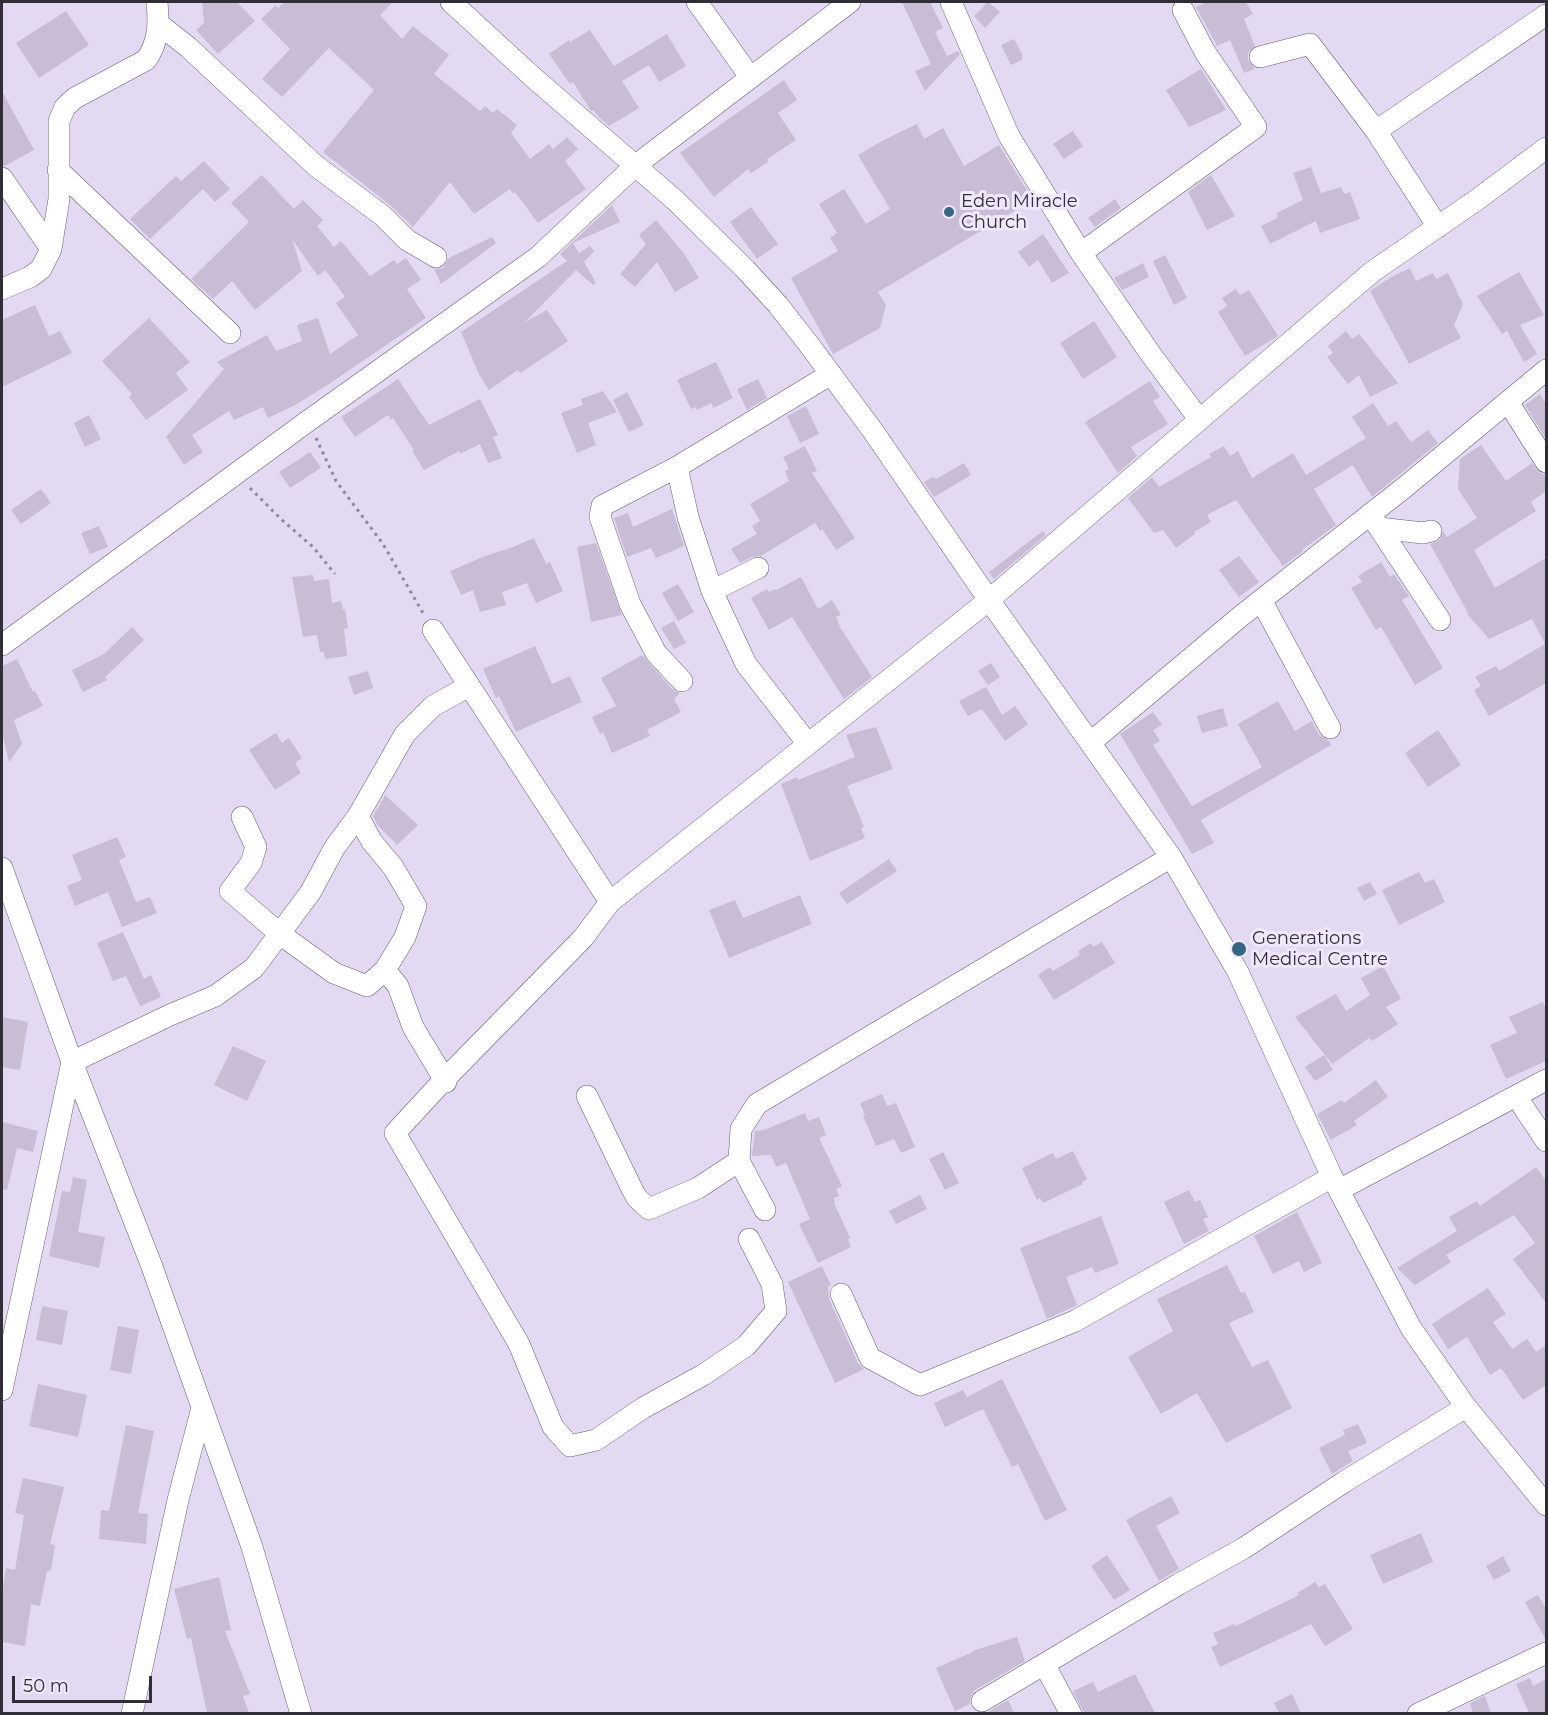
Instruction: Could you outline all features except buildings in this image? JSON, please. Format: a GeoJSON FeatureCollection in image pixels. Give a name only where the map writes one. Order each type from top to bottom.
{"type":"FeatureCollection","features":[{"type":"Feature","properties":{"kind":"street"},"geometry":{"type":"LineString","coordinates":[[2,289],[30,277],[41,269],[51,249],[59,199],[59,121],[65,107],[75,98],[146,60],[152,51],[160,25],[157,2]]}},
{"type":"Feature","properties":{"kind":"street"},"geometry":{"type":"LineString","coordinates":[[451,2],[676,201],[746,270],[778,305],[873,431],[989,600],[1171,857],[1238,972],[1335,1183],[1411,1328],[1466,1407],[1546,1505]]}},
{"type":"Feature","properties":{"kind":"street"},"geometry":{"type":"LineString","coordinates":[[697,2],[750,77]]}},
{"type":"Feature","properties":{"kind":"street"},"geometry":{"type":"LineString","coordinates":[[2,645],[308,421],[538,257],[636,165],[850,2]]}},
{"type":"Feature","properties":{"kind":"street"},"geometry":{"type":"LineString","coordinates":[[951,2],[1009,136],[1081,253],[1152,356],[1199,419]]}},
{"type":"Feature","properties":{"kind":"street"},"geometry":{"type":"LineString","coordinates":[[1081,253],[1256,127],[1205,52],[1183,10]]}},
{"type":"Feature","properties":{"kind":"street"},"geometry":{"type":"LineString","coordinates":[[1376,131],[1546,15]]}},
{"type":"Feature","properties":{"kind":"street"},"geometry":{"type":"LineString","coordinates":[[160,25],[188,47],[316,166],[383,216],[407,240],[436,257]]}},
{"type":"Feature","properties":{"kind":"street"},"geometry":{"type":"LineString","coordinates":[[1260,57],[1310,44],[1376,131]]}},
{"type":"Feature","properties":{"kind":"street"},"geometry":{"type":"LineString","coordinates":[[1358,107],[1438,226]]}},
{"type":"Feature","properties":{"kind":"street"},"geometry":{"type":"LineString","coordinates":[[749,1239],[772,1284],[776,1311],[746,1346],[703,1375],[643,1408],[596,1440],[570,1446],[553,1427],[519,1344],[394,1133],[583,938],[610,902],[989,600],[1372,272],[1478,200],[1546,148]]}},
{"type":"Feature","properties":{"kind":"street"},"geometry":{"type":"LineString","coordinates":[[58,170],[230,333]]}},
{"type":"Feature","properties":{"kind":"street"},"geometry":{"type":"LineString","coordinates":[[2,178],[51,249]]}},
{"type":"Feature","properties":{"kind":"street"},"geometry":{"type":"LineString","coordinates":[[1090,742],[1262,600],[1375,521],[1546,370]]}},
{"type":"Feature","properties":{"kind":"street"},"geometry":{"type":"LineString","coordinates":[[682,681],[656,653],[630,604],[600,517],[602,506],[677,467],[831,374]]}},
{"type":"Feature","properties":{"kind":"street"},"geometry":{"type":"LineString","coordinates":[[1508,402],[1546,462]]}},
{"type":"Feature","properties":{"kind":"street"},"geometry":{"type":"LineString","coordinates":[[677,467],[688,518],[712,591],[746,664],[808,744]]}},
{"type":"Feature","properties":{"kind":"street"},"geometry":{"type":"LineString","coordinates":[[1375,521],[1423,533],[1431,531]]}},
{"type":"Feature","properties":{"kind":"street"},"geometry":{"type":"LineString","coordinates":[[1375,521],[1440,620]]}},
{"type":"Feature","properties":{"kind":"street"},"geometry":{"type":"LineString","coordinates":[[712,591],[758,568]]}},
{"type":"Feature","properties":{"kind":"street"},"geometry":{"type":"LineString","coordinates":[[1262,600],[1330,728]]}},
{"type":"Feature","properties":{"kind":"street"},"geometry":{"type":"LineString","coordinates":[[433,630],[610,902]]}},
{"type":"Feature","properties":{"kind":"street"},"geometry":{"type":"LineString","coordinates":[[72,1062],[215,996],[254,968],[310,893],[405,734],[433,706],[470,686]]}},
{"type":"Feature","properties":{"kind":"street"},"geometry":{"type":"LineString","coordinates":[[242,817],[256,848],[251,862],[230,891],[280,934],[334,973],[367,986],[385,970],[405,937],[416,906],[393,867],[372,842],[358,816]]}},
{"type":"Feature","properties":{"kind":"street"},"geometry":{"type":"LineString","coordinates":[[765,1210],[739,1161],[741,1129],[758,1104],[1171,857]]}},
{"type":"Feature","properties":{"kind":"street"},"geometry":{"type":"LineString","coordinates":[[2,868],[72,1062],[151,1264],[252,1547],[301,1713]]}},
{"type":"Feature","properties":{"kind":"street"},"geometry":{"type":"LineString","coordinates":[[385,970],[398,986],[413,1027],[445,1081]]}},
{"type":"Feature","properties":{"kind":"street"},"geometry":{"type":"LineString","coordinates":[[2,1390],[72,1062]]}},
{"type":"Feature","properties":{"kind":"street"},"geometry":{"type":"LineString","coordinates":[[841,1294],[870,1358],[920,1385],[1075,1321],[1335,1183],[1546,1080]]}},
{"type":"Feature","properties":{"kind":"street"},"geometry":{"type":"LineString","coordinates":[[587,1096],[637,1198],[649,1209],[698,1188],[739,1161]]}},
{"type":"Feature","properties":{"kind":"street"},"geometry":{"type":"LineString","coordinates":[[1516,1096],[1546,1141]]}},
{"type":"Feature","properties":{"kind":"street"},"geometry":{"type":"LineString","coordinates":[[982,1701],[1244,1548],[1344,1482],[1466,1407]]}},
{"type":"Feature","properties":{"kind":"street"},"geometry":{"type":"LineString","coordinates":[[132,1713],[178,1500],[202,1408]]}},
{"type":"Feature","properties":{"kind":"street"},"geometry":{"type":"LineString","coordinates":[[1418,1713],[1546,1653]]}},
{"type":"Feature","properties":{"kind":"street"},"geometry":{"type":"LineString","coordinates":[[1044,1664],[1071,1713]]}},
{"type":"Feature","properties":{"kind":"path"},"geometry":{"type":"LineString","coordinates":[[308,421],[336,482],[383,544],[433,630]]}},
{"type":"Feature","properties":{"kind":"path"},"geometry":{"type":"LineString","coordinates":[[236,474],[282,520],[314,547],[335,574]]}},
{"type":"Feature","properties":{"kind":"place","name":"Eden Miracle Church"},"geometry":{"type":"Point","coordinates":[949,212]}},
{"type":"Feature","properties":{"kind":"place","name":"Generations Medical Centre"},"geometry":{"type":"Point","coordinates":[1239,949]}}]}
